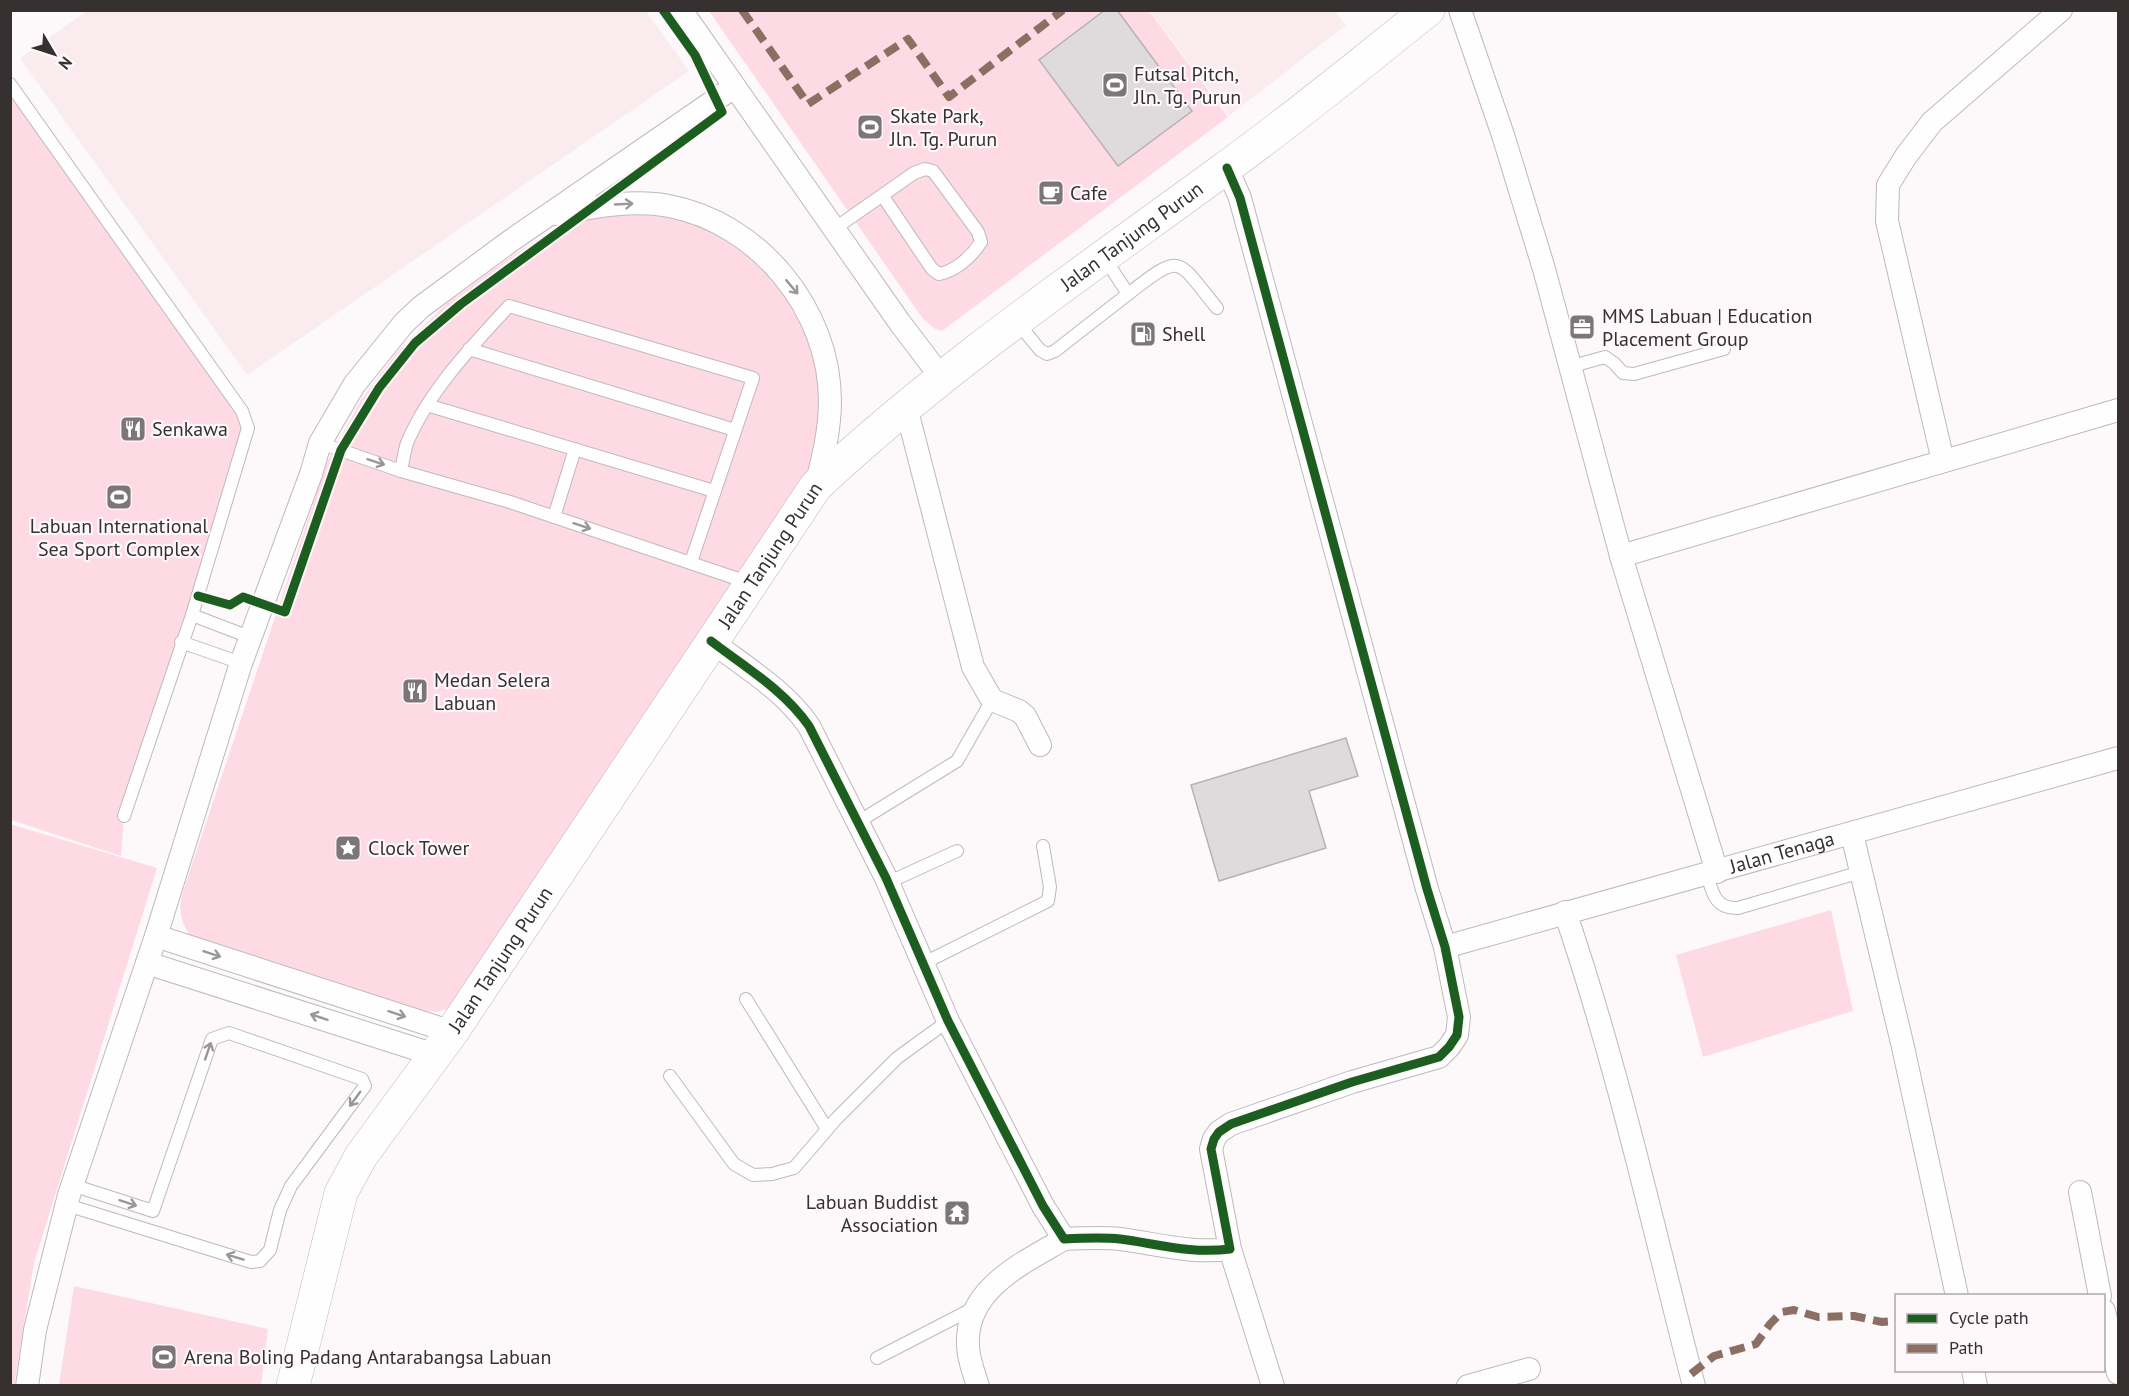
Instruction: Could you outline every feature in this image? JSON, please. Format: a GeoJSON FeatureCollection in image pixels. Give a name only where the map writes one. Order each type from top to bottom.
{"type":"FeatureCollection","features":[{"type":"Feature","properties":{"kind":"street"},"geometry":{"type":"LineString","coordinates":[[681,10],[900,323],[941,377]]}},
{"type":"Feature","properties":{"kind":"street","name":"Jalan Tanjung Purun"},"geometry":{"type":"LineString","coordinates":[[293,1386],[341,1193],[361,1156],[443,1043],[816,486],[860,445],[941,377],[1227,168],[1428,10]]}},
{"type":"Feature","properties":{"kind":"street"},"geometry":{"type":"LineString","coordinates":[[1460,10],[1510,158],[1544,269],[1621,556],[1712,873]]}},
{"type":"Feature","properties":{"kind":"street"},"geometry":{"type":"LineString","coordinates":[[1943,461],[1887,221],[1888,185],[1906,156],[1932,122],[2061,10]]}},
{"type":"Feature","properties":{"kind":"street"},"geometry":{"type":"LineString","coordinates":[[27,1386],[35,1330],[70,1195],[156,936],[241,663],[252,638],[320,443],[354,384],[404,323],[440,291],[734,87]]}},
{"type":"Feature","properties":{"kind":"street"},"geometry":{"type":"LineString","coordinates":[[1227,168],[1240,198],[1427,889],[1445,947],[1460,1017],[1457,1035],[1439,1057],[1296,1101],[1231,1124],[1219,1132],[1214,1139],[1211,1149],[1230,1249],[1273,1386]]}},
{"type":"Feature","properties":{"kind":"street"},"geometry":{"type":"LineString","coordinates":[[546,216],[599,205],[634,203],[669,207],[703,216],[746,240],[771,262],[800,296],[823,347],[830,400],[825,448],[816,486]]}},
{"type":"Feature","properties":{"kind":"street"},"geometry":{"type":"LineString","coordinates":[[906,407],[973,667],[992,700],[1019,711],[1025,716],[1040,746]]}},
{"type":"Feature","properties":{"kind":"street"},"geometry":{"type":"LineString","coordinates":[[1621,556],[2118,410]]}},
{"type":"Feature","properties":{"kind":"street"},"geometry":{"type":"LineString","coordinates":[[711,641],[781,694],[797,709],[809,726],[887,883],[948,1021],[1043,1206],[1064,1239]]}},
{"type":"Feature","properties":{"kind":"street","name":"Jalan Tenaga"},"geometry":{"type":"LineString","coordinates":[[1445,947],[2118,758]]}},
{"type":"Feature","properties":{"kind":"street"},"geometry":{"type":"LineString","coordinates":[[1852,834],[1903,1047],[1957,1294]]}},
{"type":"Feature","properties":{"kind":"street"},"geometry":{"type":"LineString","coordinates":[[1565,912],[1592,992],[1624,1106],[1664,1272],[1695,1386]]}},
{"type":"Feature","properties":{"kind":"street"},"geometry":{"type":"LineString","coordinates":[[156,936],[443,1043]]}},
{"type":"Feature","properties":{"kind":"street"},"geometry":{"type":"LineString","coordinates":[[147,963],[443,1043]]}},
{"type":"Feature","properties":{"kind":"street"},"geometry":{"type":"LineString","coordinates":[[2080,1192],[2106,1287]]}},
{"type":"Feature","properties":{"kind":"street"},"geometry":{"type":"LineString","coordinates":[[978,1386],[968,1346],[969,1325],[975,1307],[986,1292],[1011,1270],[1064,1239],[1119,1239],[1147,1245],[1207,1252],[1230,1249]]}},
{"type":"Feature","properties":{"kind":"street"},"geometry":{"type":"LineString","coordinates":[[2105,1319],[2118,1373]]}},
{"type":"Feature","properties":{"kind":"street"},"geometry":{"type":"LineString","coordinates":[[1468,1386],[1529,1369]]}},
{"type":"Feature","properties":{"kind":"lane"},"geometry":{"type":"LineString","coordinates":[[10,84],[242,411],[248,428],[192,615],[124,816]]}},
{"type":"Feature","properties":{"kind":"lane"},"geometry":{"type":"LineString","coordinates":[[834,229],[914,172],[925,169],[933,171],[978,232],[981,242],[974,253],[957,266],[949,272],[939,274],[932,269],[882,195]]}},
{"type":"Feature","properties":{"kind":"lane"},"geometry":{"type":"LineString","coordinates":[[1104,256],[1128,294]]}},
{"type":"Feature","properties":{"kind":"lane"},"geometry":{"type":"LineString","coordinates":[[1017,322],[1040,350],[1047,354],[1055,351],[1160,270],[1173,264],[1183,267],[1217,308]]}},
{"type":"Feature","properties":{"kind":"lane"},"geometry":{"type":"LineString","coordinates":[[401,471],[407,445],[428,405],[469,349],[509,306],[753,378],[691,562]]}},
{"type":"Feature","properties":{"kind":"lane"},"geometry":{"type":"LineString","coordinates":[[469,349],[735,430]]}},
{"type":"Feature","properties":{"kind":"lane"},"geometry":{"type":"LineString","coordinates":[[1569,367],[1605,357],[1623,373],[1634,374],[1724,349]]}},
{"type":"Feature","properties":{"kind":"lane"},"geometry":{"type":"LineString","coordinates":[[428,405],[714,491]]}},
{"type":"Feature","properties":{"kind":"lane"},"geometry":{"type":"LineString","coordinates":[[320,443],[752,583]]}},
{"type":"Feature","properties":{"kind":"lane"},"geometry":{"type":"LineString","coordinates":[[554,517],[575,449]]}},
{"type":"Feature","properties":{"kind":"lane"},"geometry":{"type":"LineString","coordinates":[[192,615],[252,638]]}},
{"type":"Feature","properties":{"kind":"lane"},"geometry":{"type":"LineString","coordinates":[[182,642],[241,663]]}},
{"type":"Feature","properties":{"kind":"lane"},"geometry":{"type":"LineString","coordinates":[[858,822],[957,761],[992,700]]}},
{"type":"Feature","properties":{"kind":"lane"},"geometry":{"type":"LineString","coordinates":[[922,964],[1048,902],[1050,887],[1042,846]]}},
{"type":"Feature","properties":{"kind":"lane"},"geometry":{"type":"LineString","coordinates":[[887,883],[957,851]]}},
{"type":"Feature","properties":{"kind":"lane"},"geometry":{"type":"LineString","coordinates":[[1712,873],[1716,901],[1722,906],[1738,908],[1861,872]]}},
{"type":"Feature","properties":{"kind":"lane"},"geometry":{"type":"LineString","coordinates":[[746,999],[827,1130]]}},
{"type":"Feature","properties":{"kind":"lane"},"geometry":{"type":"LineString","coordinates":[[670,1076],[734,1164],[753,1174],[772,1174],[794,1168],[827,1130],[897,1058],[948,1021]]}},
{"type":"Feature","properties":{"kind":"lane"},"geometry":{"type":"LineString","coordinates":[[70,1195],[146,1229],[251,1262],[260,1261],[270,1250],[280,1210],[291,1186],[364,1086],[362,1079],[229,1033],[212,1040],[146,1229]]}},
{"type":"Feature","properties":{"kind":"lane"},"geometry":{"type":"LineString","coordinates":[[70,1195],[153,1211]]}},
{"type":"Feature","properties":{"kind":"lane"},"geometry":{"type":"LineString","coordinates":[[877,1358],[975,1307]]}},
{"type":"Feature","properties":{"kind":"shaded area"},"geometry":{"type":"Polygon","coordinates":[[[87,11],[646,11],[689,71],[247,375],[20,58],[87,11]]]}},
{"type":"Feature","properties":{"kind":"shaded area"},"geometry":{"type":"Polygon","coordinates":[[[709,11],[1149,11],[1228,117],[942,331],[935,329],[923,319],[709,11]]]}},
{"type":"Feature","properties":{"kind":"shaded area"},"geometry":{"type":"Polygon","coordinates":[[[1150,11],[1334,11],[1346,25],[1229,116],[1150,11]]]}},
{"type":"Feature","properties":{"kind":"shaded area","name":"Labuan International Sea Sport Complex"},"geometry":{"type":"Polygon","coordinates":[[[10,84],[242,411],[243,448],[124,816],[121,856],[11,820],[10,84]]]}},
{"type":"Feature","properties":{"kind":"shaded area"},"geometry":{"type":"Polygon","coordinates":[[[643,215],[674,218],[703,227],[738,246],[766,269],[793,301],[814,349],[823,399],[808,484],[450,1008],[437,1012],[402,1009],[189,935],[181,914],[183,891],[328,460],[361,400],[397,352],[445,305],[510,257],[553,230],[600,216],[643,215]]]}},
{"type":"Feature","properties":{"kind":"shaded area"},"geometry":{"type":"Polygon","coordinates":[[[10,824],[157,868],[34,1263],[14,1386],[10,1385],[10,824]]]}},
{"type":"Feature","properties":{"kind":"shaded area"},"geometry":{"type":"Polygon","coordinates":[[[1831,910],[1853,1011],[1703,1057],[1676,955],[1831,910]]]}},
{"type":"Feature","properties":{"kind":"shaded area","name":"Arena Boling Padang Antarabangsa Labuan"},"geometry":{"type":"Polygon","coordinates":[[[74,1286],[268,1329],[261,1385],[59,1385],[74,1286]]]}},
{"type":"Feature","properties":{"kind":"building","name":"Futsal Pitch, Jln. Tg. Purun"},"geometry":{"type":"Polygon","coordinates":[[[1105,10],[1117,10],[1192,111],[1118,166],[1039,60],[1105,10]]]}},
{"type":"Feature","properties":{"kind":"building"},"geometry":{"type":"Polygon","coordinates":[[[1346,738],[1358,776],[1309,791],[1326,848],[1219,881],[1191,785],[1346,738]]]}},
{"type":"Feature","properties":{"kind":"marked path"},"geometry":{"type":"LineString","coordinates":[[742,10],[808,104],[908,39],[949,97],[1063,10]]}},
{"type":"Feature","properties":{"kind":"marked path"},"geometry":{"type":"LineString","coordinates":[[1691,1374],[1714,1356],[1756,1344],[1782,1312],[1794,1310],[1818,1317],[1854,1316],[1882,1322],[1895,1321]]}},
{"type":"Feature","properties":{"kind":"cycle path"},"geometry":{"type":"LineString","coordinates":[[198,596],[230,605],[243,597],[285,612],[341,450],[379,388],[415,343],[461,304],[722,112],[695,55],[663,10]]}},
{"type":"Feature","properties":{"kind":"cycle path"},"geometry":{"type":"LineString","coordinates":[[711,641],[776,690],[809,726],[886,878],[948,1021],[1043,1206],[1064,1239],[1113,1238],[1188,1249],[1230,1249],[1211,1149],[1219,1132],[1231,1124],[1352,1082],[1439,1057],[1457,1035],[1459,1017],[1445,947],[1427,889],[1240,198],[1227,168]]}},
{"type":"Feature","properties":{"kind":"place","name":"Futsal Pitch, Jln. Tg. Purun"},"geometry":{"type":"Point","coordinates":[1115,85]}},
{"type":"Feature","properties":{"kind":"place","name":"Skate Park, Jln. Tg. Purun"},"geometry":{"type":"Point","coordinates":[870,127]}},
{"type":"Feature","properties":{"kind":"place","name":"Cafe"},"geometry":{"type":"Point","coordinates":[1051,193]}},
{"type":"Feature","properties":{"kind":"place","name":"MMS Labuan | Education Placement Group"},"geometry":{"type":"Point","coordinates":[1582,327]}},
{"type":"Feature","properties":{"kind":"place","name":"Shell"},"geometry":{"type":"Point","coordinates":[1143,334]}},
{"type":"Feature","properties":{"kind":"place","name":"Senkawa"},"geometry":{"type":"Point","coordinates":[133,429]}},
{"type":"Feature","properties":{"kind":"place","name":"Labuan International Sea Sport Complex"},"geometry":{"type":"Point","coordinates":[119,497]}},
{"type":"Feature","properties":{"kind":"place","name":"Medan Selera Labuan"},"geometry":{"type":"Point","coordinates":[415,691]}},
{"type":"Feature","properties":{"kind":"place","name":"Clock Tower"},"geometry":{"type":"Point","coordinates":[348,848]}},
{"type":"Feature","properties":{"kind":"place","name":"Labuan Buddist Association"},"geometry":{"type":"Point","coordinates":[957,1213]}},
{"type":"Feature","properties":{"kind":"place","name":"Arena Boling Padang Antarabangsa Labuan"},"geometry":{"type":"Point","coordinates":[164,1357]}}]}
